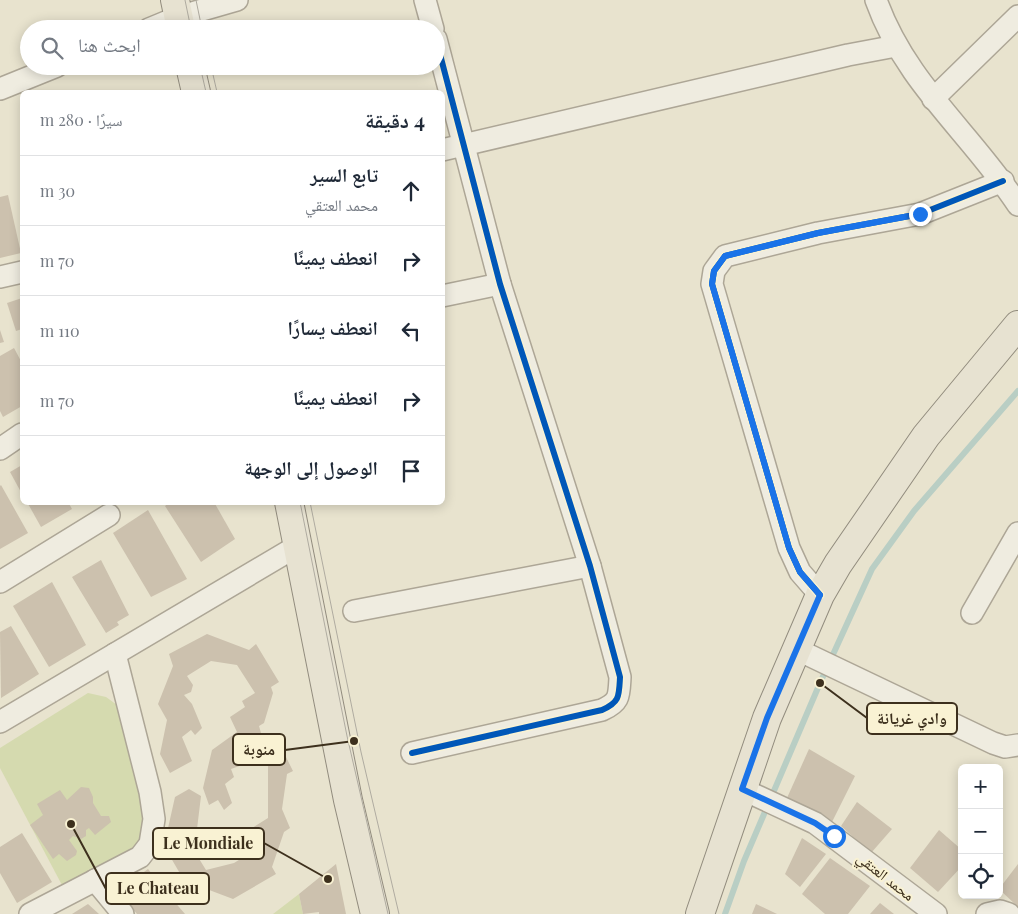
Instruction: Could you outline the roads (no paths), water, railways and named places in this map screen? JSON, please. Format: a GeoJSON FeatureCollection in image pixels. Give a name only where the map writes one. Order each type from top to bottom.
{"type":"FeatureCollection","features":[{"type":"Feature","properties":{"kind":"main road"},"geometry":{"type":"LineString","coordinates":[[192,75],[196,90]]}},
{"type":"Feature","properties":{"kind":"main road"},"geometry":{"type":"LineString","coordinates":[[700,914],[749,793],[767,718],[820,595],[838,564],[926,436],[1015,334]]}},
{"type":"Feature","properties":{"kind":"main road"},"geometry":{"type":"LineString","coordinates":[[291,505],[348,800],[375,914]]}},
{"type":"Feature","properties":{"kind":"street"},"geometry":{"type":"LineString","coordinates":[[178,15],[237,0]]}},
{"type":"Feature","properties":{"kind":"street"},"geometry":{"type":"LineString","coordinates":[[425,0],[431,20]]}},
{"type":"Feature","properties":{"kind":"street"},"geometry":{"type":"LineString","coordinates":[[876,0],[896,46],[933,99],[1003,181],[1018,205]]}},
{"type":"Feature","properties":{"kind":"street"},"geometry":{"type":"LineString","coordinates":[[933,99],[1018,16]]}},
{"type":"Feature","properties":{"kind":"street"},"geometry":{"type":"LineString","coordinates":[[453,148],[848,55],[896,46]]}},
{"type":"Feature","properties":{"kind":"street"},"geometry":{"type":"LineString","coordinates":[[0,89],[35,75]]}},
{"type":"Feature","properties":{"kind":"street"},"geometry":{"type":"LineString","coordinates":[[442,75],[444,90]]}},
{"type":"Feature","properties":{"kind":"street"},"geometry":{"type":"LineString","coordinates":[[412,753],[602,710],[613,705],[619,696],[620,677],[590,566],[500,284],[453,148],[445,97]]}},
{"type":"Feature","properties":{"kind":"street"},"geometry":{"type":"LineString","coordinates":[[820,595],[800,572],[789,548],[712,284],[714,271],[725,256],[818,233],[920,214],[1003,181]]}},
{"type":"Feature","properties":{"kind":"street"},"geometry":{"type":"LineString","coordinates":[[0,277],[20,272]]}},
{"type":"Feature","properties":{"kind":"street"},"geometry":{"type":"LineString","coordinates":[[445,295],[500,284]]}},
{"type":"Feature","properties":{"kind":"street"},"geometry":{"type":"LineString","coordinates":[[0,449],[20,435]]}},
{"type":"Feature","properties":{"kind":"street"},"geometry":{"type":"LineString","coordinates":[[0,582],[109,515]]}},
{"type":"Feature","properties":{"kind":"street"},"geometry":{"type":"LineString","coordinates":[[972,613],[1018,533]]}},
{"type":"Feature","properties":{"kind":"street"},"geometry":{"type":"LineString","coordinates":[[0,722],[298,545]]}},
{"type":"Feature","properties":{"kind":"street"},"geometry":{"type":"LineString","coordinates":[[354,611],[590,566]]}},
{"type":"Feature","properties":{"kind":"street"},"geometry":{"type":"LineString","coordinates":[[796,649],[993,743],[1005,747],[1018,745]]}},
{"type":"Feature","properties":{"kind":"street"},"geometry":{"type":"LineString","coordinates":[[30,914],[140,857],[150,844],[154,819],[150,792],[115,654]]}},
{"type":"Feature","properties":{"kind":"street","name":"محمد العتقي"},"geometry":{"type":"LineString","coordinates":[[749,793],[815,823],[936,914]]}},
{"type":"Feature","properties":{"kind":"street"},"geometry":{"type":"LineString","coordinates":[[95,880],[123,914]]}},
{"type":"Feature","properties":{"kind":"street"},"geometry":{"type":"LineString","coordinates":[[987,914],[1000,911],[1009,914]]}},
{"type":"Feature","properties":{"kind":"waterway"},"geometry":{"type":"LineString","coordinates":[[725,914],[744,861],[820,683],[872,569],[914,511],[1018,391]]}},
{"type":"Feature","properties":{"kind":"tram line"},"geometry":{"type":"LineString","coordinates":[[185,0],[189,20]]}},
{"type":"Feature","properties":{"kind":"tram line"},"geometry":{"type":"LineString","coordinates":[[196,0],[200,20]]}},
{"type":"Feature","properties":{"kind":"tram line"},"geometry":{"type":"LineString","coordinates":[[202,75],[206,90]]}},
{"type":"Feature","properties":{"kind":"tram line"},"geometry":{"type":"LineString","coordinates":[[213,75],[217,90]]}},
{"type":"Feature","properties":{"kind":"tram line"},"geometry":{"type":"LineString","coordinates":[[301,505],[347,736],[388,914]]}},
{"type":"Feature","properties":{"kind":"tram line"},"geometry":{"type":"LineString","coordinates":[[311,505],[361,752],[399,914]]}},
{"type":"Feature","properties":{"kind":"place","name":"وادي غريانة"},"geometry":{"type":"Point","coordinates":[820,683]}},
{"type":"Feature","properties":{"kind":"place","name":"منوبة"},"geometry":{"type":"Point","coordinates":[354,741]}},
{"type":"Feature","properties":{"kind":"place","name":"Le Chateau"},"geometry":{"type":"Point","coordinates":[71,824]}},
{"type":"Feature","properties":{"kind":"place","name":"Le Mondiale"},"geometry":{"type":"Point","coordinates":[328,879]}}]}
